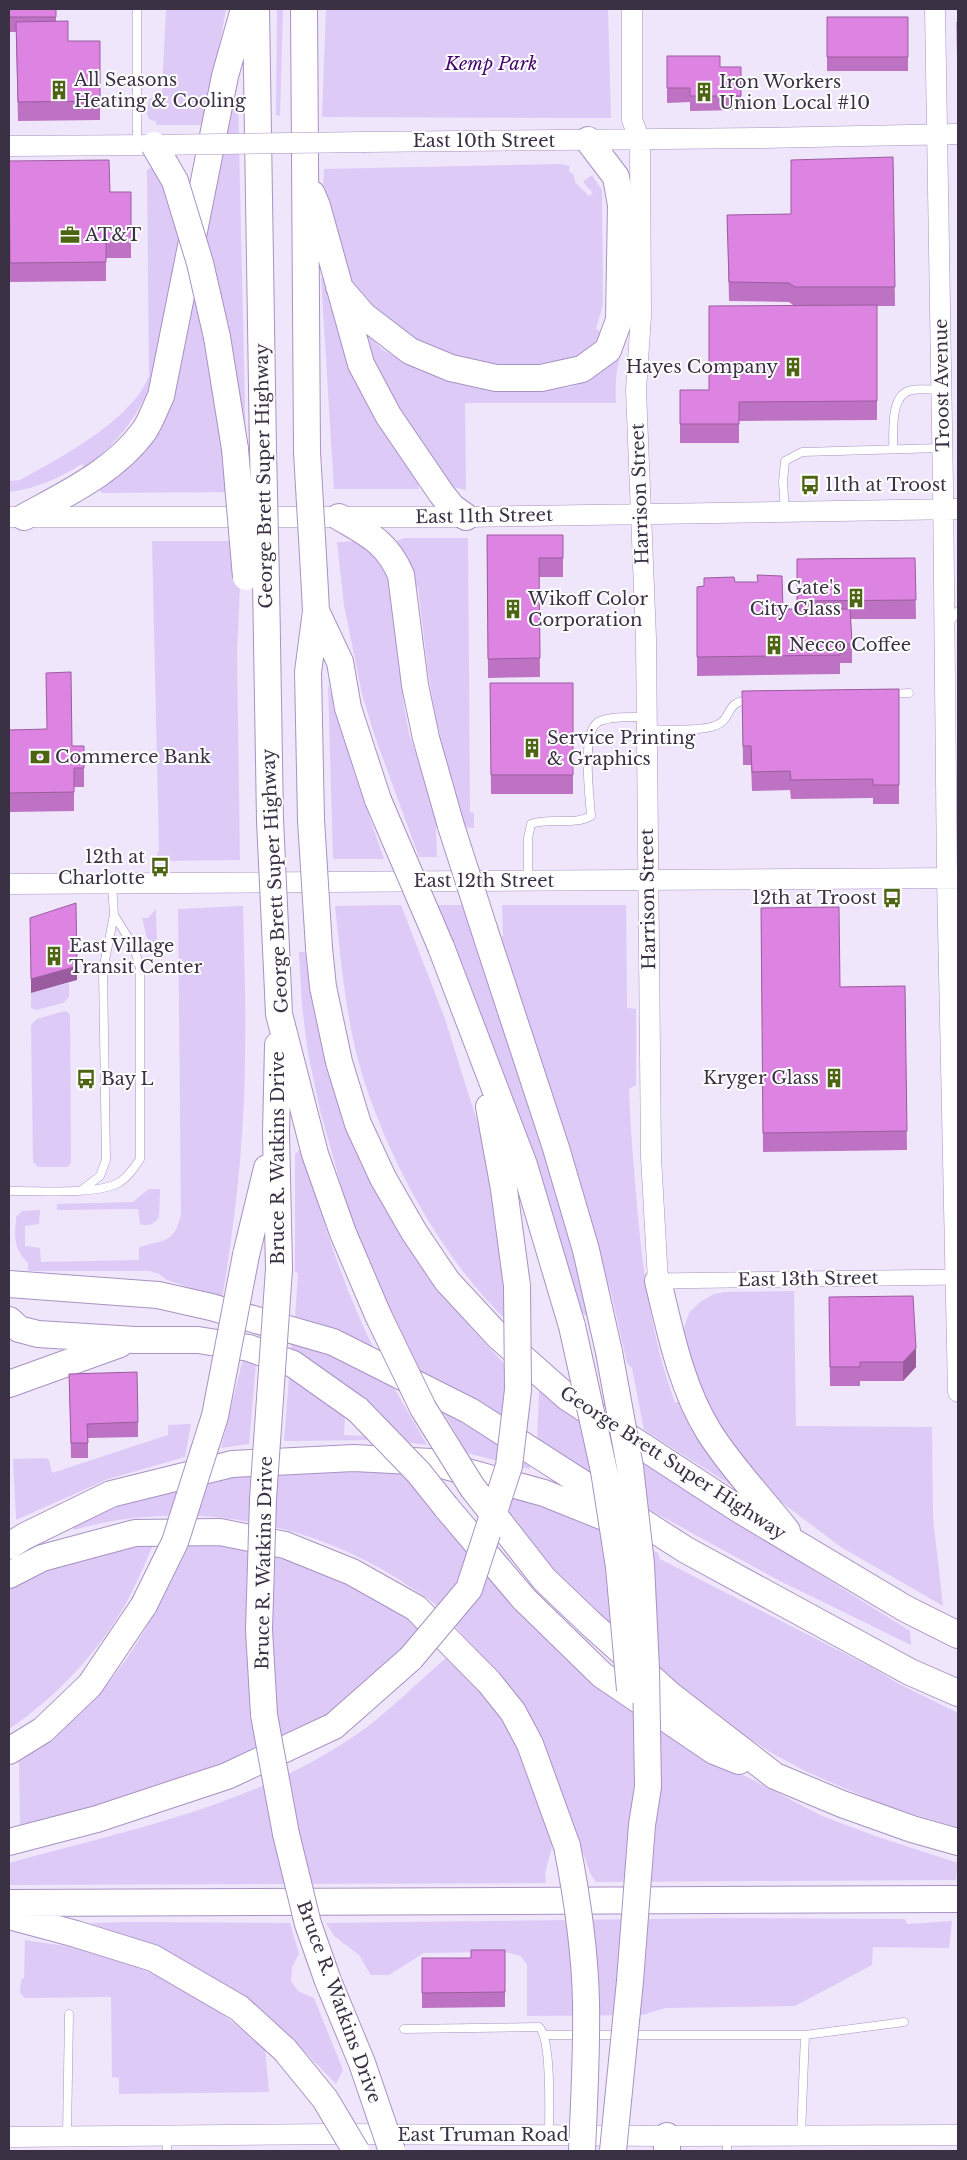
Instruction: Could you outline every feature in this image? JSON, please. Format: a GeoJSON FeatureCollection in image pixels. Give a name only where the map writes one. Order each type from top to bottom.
{"type":"FeatureCollection","features":[{"type":"Feature","properties":{"kind":"highway"},"geometry":{"type":"LineString","coordinates":[[17,517],[84,483],[128,450],[144,430],[161,396],[225,76],[244,9]]}},
{"type":"Feature","properties":{"kind":"highway","name":"George Brett Super Highway"},"geometry":{"type":"LineString","coordinates":[[256,9],[263,450],[256,579],[266,630],[270,820],[279,1014],[316,1154],[343,1233],[378,1315],[423,1408],[472,1487],[544,1579],[669,1694],[774,1776],[842,1804],[912,1829],[958,1842]]}},
{"type":"Feature","properties":{"kind":"highway","name":"George Brett Super Highway"},"geometry":{"type":"LineString","coordinates":[[304,9],[307,452],[316,611],[308,672],[310,820],[323,987],[339,1062],[358,1124],[383,1178],[414,1232],[446,1281],[498,1336],[567,1397],[740,1510],[906,1609],[958,1635]]}},
{"type":"Feature","properties":{"kind":"highway"},"geometry":{"type":"LineString","coordinates":[[340,286],[363,315],[410,351],[451,368],[496,378],[541,378],[582,369],[608,350],[619,320],[621,205],[616,177],[588,140]]}},
{"type":"Feature","properties":{"kind":"highway"},"geometry":{"type":"LineString","coordinates":[[145,145],[175,181],[200,263],[217,337],[256,579]]}},
{"type":"Feature","properties":{"kind":"highway"},"geometry":{"type":"LineString","coordinates":[[304,180],[317,206],[361,364],[388,415],[441,493],[452,507],[466,517]]}},
{"type":"Feature","properties":{"kind":"highway"},"geometry":{"type":"LineString","coordinates":[[339,517],[372,537],[387,549],[395,560],[401,575],[415,685],[426,738],[451,826],[556,1148],[586,1250],[609,1352],[630,1467],[641,1564],[646,1670],[648,1787],[642,1825],[630,1981],[613,2151]]}},
{"type":"Feature","properties":{"kind":"highway"},"geometry":{"type":"LineString","coordinates":[[316,611],[340,662],[348,708],[378,800],[441,947],[524,1165],[572,1326],[604,1471],[619,1567],[636,1788],[642,1825]]}},
{"type":"Feature","properties":{"kind":"highway","name":"Bruce R. Watkins Drive"},"geometry":{"type":"LineString","coordinates":[[279,1014],[276,1133],[279,1269],[263,1499],[259,1630],[264,1715],[286,1834],[308,1924],[328,1981],[362,2063],[392,2151]]}},
{"type":"Feature","properties":{"kind":"highway"},"geometry":{"type":"LineString","coordinates":[[9,1842],[97,1819],[227,1776],[334,1726],[411,1658],[469,1589],[510,1466],[518,1390],[517,1286],[504,1188],[478,1044]]}},
{"type":"Feature","properties":{"kind":"highway"},"geometry":{"type":"LineString","coordinates":[[9,1751],[43,1730],[90,1685],[144,1605],[175,1542],[214,1416],[246,1254],[276,1133]]}},
{"type":"Feature","properties":{"kind":"highway"},"geometry":{"type":"LineString","coordinates":[[658,1280],[680,1365],[694,1403],[709,1431],[734,1467],[796,1544]]}},
{"type":"Feature","properties":{"kind":"highway"},"geometry":{"type":"LineString","coordinates":[[9,1284],[158,1295],[211,1307],[333,1342],[470,1411],[686,1550],[910,1672],[958,1693]]}},
{"type":"Feature","properties":{"kind":"highway"},"geometry":{"type":"LineString","coordinates":[[9,1320],[19,1329],[38,1334],[135,1340],[198,1340],[249,1348],[293,1364],[358,1410],[420,1473],[446,1508],[524,1599],[602,1674],[714,1751],[774,1776]]}},
{"type":"Feature","properties":{"kind":"highway"},"geometry":{"type":"LineString","coordinates":[[9,1384],[104,1349],[135,1340]]}},
{"type":"Feature","properties":{"kind":"highway"},"geometry":{"type":"LineString","coordinates":[[9,1546],[25,1536],[111,1494],[232,1464],[354,1458],[432,1462],[544,1494],[686,1550]]}},
{"type":"Feature","properties":{"kind":"highway"},"geometry":{"type":"LineString","coordinates":[[9,1576],[42,1558],[135,1533],[220,1532],[285,1545],[352,1572],[416,1608],[489,1682],[513,1712],[530,1744],[566,1846],[575,1886],[582,1942],[586,2000],[582,2151]]}},
{"type":"Feature","properties":{"kind":"highway"},"geometry":{"type":"LineString","coordinates":[[9,1903],[958,1899]]}},
{"type":"Feature","properties":{"kind":"highway"},"geometry":{"type":"LineString","coordinates":[[9,1916],[153,1958],[239,2008],[285,2050],[326,2099],[356,2151]]}},
{"type":"Feature","properties":{"kind":"main road","name":"Harrison Street"},"geometry":{"type":"LineString","coordinates":[[632,9],[632,120],[640,140],[641,316],[636,390],[646,638],[651,1157],[658,1280]]}},
{"type":"Feature","properties":{"kind":"main road","name":"Troost Avenue"},"geometry":{"type":"LineString","coordinates":[[935,9],[943,448],[951,509],[945,628],[953,878],[958,1392]]}},
{"type":"Feature","properties":{"kind":"main road","name":"East 10th Street"},"geometry":{"type":"LineString","coordinates":[[9,146],[640,140],[958,134]]}},
{"type":"Feature","properties":{"kind":"main road","name":"East 11th Street"},"geometry":{"type":"LineString","coordinates":[[17,517],[466,517],[951,509]]}},
{"type":"Feature","properties":{"kind":"main road","name":"East 12th Street"},"geometry":{"type":"LineString","coordinates":[[9,884],[953,878]]}},
{"type":"Feature","properties":{"kind":"main road","name":"East Truman Road"},"geometry":{"type":"LineString","coordinates":[[9,2137],[66,2137],[167,2143],[334,2143],[549,2136],[667,2144],[727,2143],[801,2135],[958,2134]]}},
{"type":"Feature","properties":{"kind":"street","name":"East 13th Street"},"geometry":{"type":"LineString","coordinates":[[658,1280],[957,1277]]}},
{"type":"Feature","properties":{"kind":"lane"},"geometry":{"type":"LineString","coordinates":[[137,9],[145,145]]}},
{"type":"Feature","properties":{"kind":"lane"},"geometry":{"type":"LineString","coordinates":[[893,449],[894,414],[902,394],[912,390],[942,390]]}},
{"type":"Feature","properties":{"kind":"lane"},"geometry":{"type":"LineString","coordinates":[[785,513],[783,477],[785,461],[802,452],[943,448]]}},
{"type":"Feature","properties":{"kind":"lane"},"geometry":{"type":"LineString","coordinates":[[945,628],[958,611]]}},
{"type":"Feature","properties":{"kind":"lane"},"geometry":{"type":"LineString","coordinates":[[880,694],[909,694]]}},
{"type":"Feature","properties":{"kind":"lane"},"geometry":{"type":"LineString","coordinates":[[528,881],[528,838],[531,824],[540,821],[580,820],[591,816],[588,743],[593,726],[600,721],[714,727],[724,720],[733,704],[741,700],[761,699]]}},
{"type":"Feature","properties":{"kind":"lane"},"geometry":{"type":"LineString","coordinates":[[79,1190],[100,1176],[106,1160],[103,970],[114,915],[112,884]]}},
{"type":"Feature","properties":{"kind":"lane"},"geometry":{"type":"LineString","coordinates":[[9,1191],[98,1189],[118,1183],[134,1169],[140,1159],[140,968],[134,948],[114,915]]}},
{"type":"Feature","properties":{"kind":"lane"},"geometry":{"type":"LineString","coordinates":[[66,2137],[69,2014]]}},
{"type":"Feature","properties":{"kind":"lane"},"geometry":{"type":"LineString","coordinates":[[545,2035],[805,2035],[904,2022]]}},
{"type":"Feature","properties":{"kind":"lane"},"geometry":{"type":"LineString","coordinates":[[404,2029],[539,2027],[545,2035],[547,2054],[549,2136]]}},
{"type":"Feature","properties":{"kind":"lane"},"geometry":{"type":"LineString","coordinates":[[801,2135],[805,2035]]}},
{"type":"Feature","properties":{"kind":"green space"},"geometry":{"type":"Polygon","coordinates":[[[166,9],[226,9],[205,125],[156,125],[156,121],[150,120],[147,115],[149,99],[162,94],[166,9]]]}},
{"type":"Feature","properties":{"kind":"green space"},"geometry":{"type":"Polygon","coordinates":[[[277,9],[283,9],[280,116],[276,115],[277,9]]]}},
{"type":"Feature","properties":{"kind":"green space","name":"Kemp Park"},"geometry":{"type":"Polygon","coordinates":[[[326,9],[608,9],[611,118],[322,117],[326,9]]]}},
{"type":"Feature","properties":{"kind":"green space"},"geometry":{"type":"Polygon","coordinates":[[[238,98],[246,452],[225,326],[231,324],[226,322],[203,325],[202,332],[206,331],[231,492],[102,493],[98,488],[142,447],[229,99],[238,98]]]}},
{"type":"Feature","properties":{"kind":"green space"},"geometry":{"type":"Polygon","coordinates":[[[560,164],[570,166],[569,171],[574,175],[575,182],[589,196],[593,193],[583,182],[592,175],[602,190],[603,304],[596,329],[604,334],[576,361],[515,369],[433,352],[383,318],[356,287],[345,269],[323,190],[324,169],[560,164]]]}},
{"type":"Feature","properties":{"kind":"green space"},"geometry":{"type":"Polygon","coordinates":[[[152,167],[160,172],[182,239],[154,377],[148,391],[134,416],[108,449],[85,468],[82,464],[47,482],[9,492],[9,481],[20,480],[55,461],[111,422],[127,408],[140,392],[149,376],[147,170],[152,167]]]}},
{"type":"Feature","properties":{"kind":"green space"},"geometry":{"type":"Polygon","coordinates":[[[321,278],[327,278],[417,477],[419,489],[334,489],[321,278]]]}},
{"type":"Feature","properties":{"kind":"green space"},"geometry":{"type":"Polygon","coordinates":[[[364,332],[383,350],[433,375],[535,390],[571,387],[584,382],[623,342],[626,343],[620,357],[617,372],[616,403],[465,403],[466,490],[449,486],[379,382],[364,332]]]}},
{"type":"Feature","properties":{"kind":"green space"},"geometry":{"type":"Polygon","coordinates":[[[404,538],[468,538],[470,812],[474,813],[474,828],[462,827],[435,714],[418,587],[415,587],[411,567],[397,541],[404,538]]]}},
{"type":"Feature","properties":{"kind":"green space"},"geometry":{"type":"Polygon","coordinates":[[[152,541],[235,541],[240,588],[237,651],[240,860],[156,861],[159,850],[152,541]]]}},
{"type":"Feature","properties":{"kind":"green space"},"geometry":{"type":"Polygon","coordinates":[[[337,542],[357,542],[370,549],[384,568],[389,583],[409,733],[439,826],[436,827],[437,857],[419,857],[374,734],[362,694],[344,605],[337,542]]]}},
{"type":"Feature","properties":{"kind":"green space"},"geometry":{"type":"Polygon","coordinates":[[[328,683],[355,775],[384,859],[333,859],[328,683]]]}},
{"type":"Feature","properties":{"kind":"green space"},"geometry":{"type":"Polygon","coordinates":[[[401,905],[445,1019],[485,1147],[495,1187],[509,1323],[462,1270],[421,1208],[387,1141],[373,1107],[356,1054],[345,991],[335,906],[401,905]]]}},
{"type":"Feature","properties":{"kind":"green space"},"geometry":{"type":"Polygon","coordinates":[[[437,905],[465,905],[535,1114],[593,1321],[580,1311],[437,905]]]}},
{"type":"Feature","properties":{"kind":"green space"},"geometry":{"type":"Polygon","coordinates":[[[502,905],[626,905],[627,1008],[636,1009],[636,1085],[629,1089],[630,1118],[639,1231],[654,1330],[675,1403],[685,1399],[737,1489],[644,1430],[632,1368],[627,1363],[611,1293],[498,938],[503,936],[502,905]]]}},
{"type":"Feature","properties":{"kind":"green space"},"geometry":{"type":"Polygon","coordinates":[[[243,906],[245,1081],[232,1237],[222,1299],[167,1280],[159,1274],[150,1271],[28,1271],[28,1263],[19,1252],[16,1242],[16,1217],[22,1211],[40,1210],[39,1224],[25,1226],[25,1246],[40,1248],[41,1262],[139,1260],[140,1247],[167,1239],[175,1231],[181,1214],[178,909],[243,906]]]}},
{"type":"Feature","properties":{"kind":"green space"},"geometry":{"type":"Polygon","coordinates":[[[156,909],[157,947],[152,947],[152,943],[147,938],[142,918],[148,918],[156,909]]]}},
{"type":"Feature","properties":{"kind":"green space"},"geometry":{"type":"Polygon","coordinates":[[[299,952],[305,952],[336,1096],[356,1150],[391,1218],[433,1282],[457,1312],[509,1368],[506,1426],[425,1380],[369,1262],[346,1203],[320,1110],[308,1053],[302,1006],[299,952]]]}},
{"type":"Feature","properties":{"kind":"green space"},"geometry":{"type":"Polygon","coordinates":[[[69,983],[69,997],[63,1003],[36,1010],[31,1008],[31,993],[69,983]]]}},
{"type":"Feature","properties":{"kind":"green space"},"geometry":{"type":"Polygon","coordinates":[[[65,1011],[70,1014],[71,1163],[67,1167],[38,1167],[33,1162],[31,1025],[37,1019],[65,1011]]]}},
{"type":"Feature","properties":{"kind":"green space"},"geometry":{"type":"Polygon","coordinates":[[[302,1148],[343,1278],[376,1353],[295,1318],[298,1273],[295,1272],[295,1154],[302,1148]]]}},
{"type":"Feature","properties":{"kind":"green space"},"geometry":{"type":"Polygon","coordinates":[[[149,1189],[160,1189],[159,1217],[148,1225],[140,1224],[138,1209],[57,1210],[57,1204],[133,1202],[149,1189]]]}},
{"type":"Feature","properties":{"kind":"green space"},"geometry":{"type":"Polygon","coordinates":[[[794,1291],[796,1426],[932,1427],[933,1518],[943,1606],[841,1547],[773,1496],[754,1477],[708,1409],[683,1341],[684,1328],[689,1313],[700,1302],[714,1294],[725,1292],[794,1291]]]}},
{"type":"Feature","properties":{"kind":"green space"},"geometry":{"type":"Polygon","coordinates":[[[292,1337],[389,1379],[427,1445],[405,1442],[291,1356],[292,1337]]]}},
{"type":"Feature","properties":{"kind":"green space"},"geometry":{"type":"Polygon","coordinates":[[[243,1359],[256,1364],[249,1444],[221,1448],[243,1359]]]}},
{"type":"Feature","properties":{"kind":"green space"},"geometry":{"type":"Polygon","coordinates":[[[289,1377],[345,1415],[344,1435],[367,1436],[372,1440],[284,1441],[289,1377]]]}},
{"type":"Feature","properties":{"kind":"green space"},"geometry":{"type":"Polygon","coordinates":[[[539,1391],[581,1423],[592,1477],[537,1443],[539,1391]]]}},
{"type":"Feature","properties":{"kind":"green space"},"geometry":{"type":"Polygon","coordinates":[[[440,1406],[532,1463],[529,1469],[467,1453],[440,1406]]]}},
{"type":"Feature","properties":{"kind":"green space"},"geometry":{"type":"Polygon","coordinates":[[[191,1424],[185,1457],[108,1479],[16,1520],[13,1459],[46,1458],[49,1460],[52,1473],[168,1435],[168,1425],[191,1424]]]}},
{"type":"Feature","properties":{"kind":"green space"},"geometry":{"type":"Polygon","coordinates":[[[641,1462],[910,1631],[911,1645],[778,1580],[648,1509],[641,1462]]]}},
{"type":"Feature","properties":{"kind":"green space"},"geometry":{"type":"Polygon","coordinates":[[[289,1469],[403,1472],[699,1752],[822,1816],[875,1836],[958,1863],[956,1880],[596,1882],[591,1875],[580,1845],[576,1845],[556,1775],[531,1721],[514,1695],[484,1658],[441,1610],[423,1596],[362,1558],[323,1542],[283,1529],[241,1520],[199,1516],[157,1516],[115,1521],[74,1530],[72,1524],[117,1505],[217,1479],[289,1469]]]}},
{"type":"Feature","properties":{"kind":"green space"},"geometry":{"type":"Polygon","coordinates":[[[492,1488],[563,1511],[658,1553],[660,1559],[958,1713],[958,1827],[888,1807],[807,1772],[770,1752],[701,1707],[569,1589],[492,1488]]]}},
{"type":"Feature","properties":{"kind":"green space"},"geometry":{"type":"Polygon","coordinates":[[[155,1540],[130,1595],[103,1639],[75,1673],[43,1703],[9,1729],[9,1583],[25,1574],[155,1540]]]}},
{"type":"Feature","properties":{"kind":"green space"},"geometry":{"type":"Polygon","coordinates":[[[191,1541],[276,1552],[366,1589],[425,1629],[338,1712],[225,1768],[20,1828],[19,1762],[60,1731],[112,1679],[150,1622],[191,1541]]]}},
{"type":"Feature","properties":{"kind":"green space"},"geometry":{"type":"Polygon","coordinates":[[[452,1653],[496,1707],[516,1740],[553,1843],[545,1873],[546,1883],[9,1885],[9,1863],[183,1815],[267,1784],[308,1764],[347,1741],[375,1721],[452,1653]]]}},
{"type":"Feature","properties":{"kind":"green space"},"geometry":{"type":"Polygon","coordinates":[[[736,1918],[905,1919],[907,1924],[952,1921],[949,1948],[873,1947],[872,1965],[795,2006],[665,2008],[643,2015],[527,2016],[527,1965],[521,1956],[505,1952],[424,1953],[389,1975],[371,1975],[359,1955],[334,1936],[326,1923],[736,1918]]]}},
{"type":"Feature","properties":{"kind":"green space"},"geometry":{"type":"Polygon","coordinates":[[[90,1923],[290,1923],[299,1954],[292,1967],[291,1981],[298,1991],[314,1998],[343,2070],[336,2084],[307,2054],[225,1986],[194,1967],[159,1950],[90,1923]]]}},
{"type":"Feature","properties":{"kind":"green space"},"geometry":{"type":"Polygon","coordinates":[[[25,1940],[68,1947],[123,1962],[194,1995],[216,2009],[255,2042],[258,2040],[265,2047],[269,2092],[119,2094],[119,2078],[112,2077],[111,1997],[25,1998],[20,1993],[21,1979],[24,1978],[25,1940]]]}},
{"type":"Feature","properties":{"kind":"building"},"geometry":{"type":"Polygon","coordinates":[[[9,9],[56,9],[56,17],[9,17],[9,9]]]}},
{"type":"Feature","properties":{"kind":"building"},"geometry":{"type":"Polygon","coordinates":[[[827,17],[908,17],[908,57],[827,57],[827,17]]]}},
{"type":"Feature","properties":{"kind":"building","name":"All Seasons Heating & Cooling"},"geometry":{"type":"Polygon","coordinates":[[[68,21],[68,41],[100,41],[100,101],[18,102],[16,22],[68,21]]]}},
{"type":"Feature","properties":{"kind":"building"},"geometry":{"type":"Polygon","coordinates":[[[957,22],[958,22],[958,94],[957,22]]]}},
{"type":"Feature","properties":{"kind":"building"},"geometry":{"type":"Polygon","coordinates":[[[667,56],[720,56],[720,67],[741,67],[741,96],[690,96],[690,88],[667,88],[667,56]]]}},
{"type":"Feature","properties":{"kind":"building"},"geometry":{"type":"Polygon","coordinates":[[[893,157],[895,287],[795,287],[789,283],[729,282],[727,215],[791,214],[791,160],[893,157]]]}},
{"type":"Feature","properties":{"kind":"building","name":"AT&T"},"geometry":{"type":"Polygon","coordinates":[[[109,160],[110,192],[131,192],[131,239],[106,239],[106,262],[10,263],[9,161],[109,160]]]}},
{"type":"Feature","properties":{"kind":"building","name":"Hayes Company"},"geometry":{"type":"Polygon","coordinates":[[[877,305],[877,401],[739,402],[739,424],[680,424],[680,390],[709,390],[709,306],[877,305]]]}},
{"type":"Feature","properties":{"kind":"building","name":"Wikoff Color Corporation"},"geometry":{"type":"Polygon","coordinates":[[[487,535],[563,535],[563,558],[539,558],[540,658],[488,659],[487,535]]]}},
{"type":"Feature","properties":{"kind":"building"},"geometry":{"type":"Polygon","coordinates":[[[915,558],[916,600],[797,601],[797,559],[915,558]]]}},
{"type":"Feature","properties":{"kind":"building","name":"Necco Coffee"},"geometry":{"type":"Polygon","coordinates":[[[757,575],[782,576],[783,609],[850,609],[852,644],[840,644],[840,655],[697,657],[697,587],[704,586],[704,578],[734,577],[735,582],[758,582],[757,575]]]}},
{"type":"Feature","properties":{"kind":"building","name":"Commerce Bank"},"geometry":{"type":"Polygon","coordinates":[[[71,672],[72,746],[84,746],[84,768],[74,768],[74,792],[9,793],[9,730],[47,729],[46,673],[71,672]]]}},
{"type":"Feature","properties":{"kind":"building","name":"Service Printing & Graphics"},"geometry":{"type":"Polygon","coordinates":[[[490,683],[573,683],[573,775],[491,775],[490,683]]]}},
{"type":"Feature","properties":{"kind":"building"},"geometry":{"type":"Polygon","coordinates":[[[899,689],[899,785],[873,785],[873,779],[791,780],[790,771],[752,772],[751,746],[743,746],[742,691],[899,689]]]}},
{"type":"Feature","properties":{"kind":"building","name":"East Village Transit Center"},"geometry":{"type":"Polygon","coordinates":[[[76,903],[77,966],[31,979],[30,918],[76,903]]]}},
{"type":"Feature","properties":{"kind":"building","name":"Kryger Glass"},"geometry":{"type":"Polygon","coordinates":[[[839,907],[840,987],[905,986],[907,1131],[763,1133],[761,908],[839,907]]]}},
{"type":"Feature","properties":{"kind":"building"},"geometry":{"type":"Polygon","coordinates":[[[913,1296],[916,1348],[903,1362],[860,1362],[860,1367],[830,1367],[829,1297],[913,1296]]]}},
{"type":"Feature","properties":{"kind":"building"},"geometry":{"type":"Polygon","coordinates":[[[137,1372],[138,1422],[87,1424],[88,1443],[71,1443],[69,1374],[137,1372]]]}},
{"type":"Feature","properties":{"kind":"building"},"geometry":{"type":"Polygon","coordinates":[[[471,1950],[505,1950],[505,1992],[422,1993],[422,1958],[471,1958],[471,1950]]]}},
{"type":"Feature","properties":{"kind":"place","name":"All Seasons Heating & Cooling"},"geometry":{"type":"Point","coordinates":[59,90]}},
{"type":"Feature","properties":{"kind":"place","name":"Iron Workers Union Local #10"},"geometry":{"type":"Point","coordinates":[704,92]}},
{"type":"Feature","properties":{"kind":"place","name":"AT&T"},"geometry":{"type":"Point","coordinates":[70,235]}},
{"type":"Feature","properties":{"kind":"place","name":"Hayes Company"},"geometry":{"type":"Point","coordinates":[793,367]}},
{"type":"Feature","properties":{"kind":"place","name":"11th at Troost"},"geometry":{"type":"Point","coordinates":[810,485]}},
{"type":"Feature","properties":{"kind":"place","name":"Gate's City Glass"},"geometry":{"type":"Point","coordinates":[856,598]}},
{"type":"Feature","properties":{"kind":"place","name":"Wikoff Color Corporation"},"geometry":{"type":"Point","coordinates":[513,609]}},
{"type":"Feature","properties":{"kind":"place","name":"Necco Coffee"},"geometry":{"type":"Point","coordinates":[774,645]}},
{"type":"Feature","properties":{"kind":"place","name":"Service Printing & Graphics"},"geometry":{"type":"Point","coordinates":[532,748]}},
{"type":"Feature","properties":{"kind":"place","name":"Commerce Bank"},"geometry":{"type":"Point","coordinates":[40,757]}},
{"type":"Feature","properties":{"kind":"place","name":"12th at Charlotte"},"geometry":{"type":"Point","coordinates":[160,867]}},
{"type":"Feature","properties":{"kind":"place","name":"12th at Troost"},"geometry":{"type":"Point","coordinates":[892,898]}},
{"type":"Feature","properties":{"kind":"place","name":"East Village Transit Center"},"geometry":{"type":"Point","coordinates":[54,956]}},
{"type":"Feature","properties":{"kind":"place","name":"Kryger Glass"},"geometry":{"type":"Point","coordinates":[834,1078]}},
{"type":"Feature","properties":{"kind":"place","name":"Bay L"},"geometry":{"type":"Point","coordinates":[86,1079]}}]}
